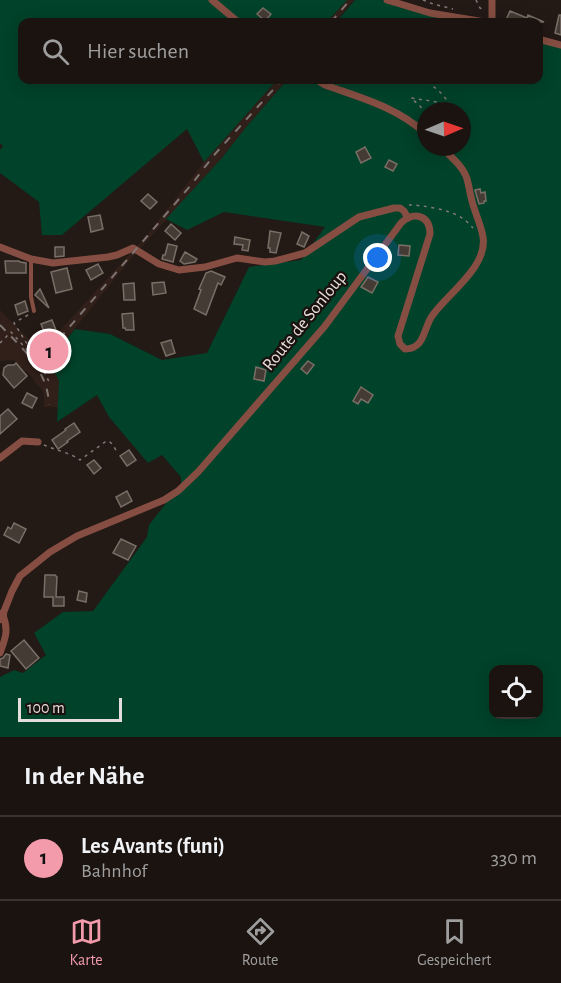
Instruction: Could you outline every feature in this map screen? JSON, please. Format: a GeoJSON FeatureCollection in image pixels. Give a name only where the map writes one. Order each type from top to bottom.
{"type":"FeatureCollection","features":[{"type":"Feature","properties":{"kind":"street"},"geometry":{"type":"LineString","coordinates":[[212,0],[233,18]]}},
{"type":"Feature","properties":{"kind":"street"},"geometry":{"type":"LineString","coordinates":[[387,0],[430,13],[461,18]]}},
{"type":"Feature","properties":{"kind":"street"},"geometry":{"type":"LineString","coordinates":[[492,0],[492,18]]}},
{"type":"Feature","properties":{"kind":"street"},"geometry":{"type":"LineString","coordinates":[[543,40],[561,45]]}},
{"type":"Feature","properties":{"kind":"street"},"geometry":{"type":"LineString","coordinates":[[323,84],[381,105],[417,127]]}},
{"type":"Feature","properties":{"kind":"street"},"geometry":{"type":"LineString","coordinates":[[0,247],[31,259],[61,263],[108,257],[133,248],[159,264],[179,270],[205,267],[237,258],[266,262],[305,253],[359,217],[400,208],[408,218],[415,216],[423,218],[429,225],[430,234],[398,333],[401,346],[405,349],[412,348],[420,343],[433,315],[474,268],[482,250],[483,236],[466,176],[450,156]]}},
{"type":"Feature","properties":{"kind":"street","name":"Route de Sonloup"},"geometry":{"type":"LineString","coordinates":[[1,615],[17,580],[50,552],[77,536],[164,500],[178,491],[198,472],[325,326],[401,223],[408,218]]}},
{"type":"Feature","properties":{"kind":"street"},"geometry":{"type":"LineString","coordinates":[[0,458],[22,441],[38,442]]}},
{"type":"Feature","properties":{"kind":"street"},"geometry":{"type":"LineString","coordinates":[[0,653],[7,633],[1,615]]}},
{"type":"Feature","properties":{"kind":"lane"},"geometry":{"type":"LineString","coordinates":[[31,259],[31,297],[34,311]]}},
{"type":"Feature","properties":{"kind":"path"},"geometry":{"type":"LineString","coordinates":[[476,0],[480,8],[485,10]]}},
{"type":"Feature","properties":{"kind":"path"},"geometry":{"type":"LineString","coordinates":[[431,84],[448,102]]}},
{"type":"Feature","properties":{"kind":"path"},"geometry":{"type":"LineString","coordinates":[[417,103],[411,98],[437,102]]}},
{"type":"Feature","properties":{"kind":"path"},"geometry":{"type":"LineString","coordinates":[[400,208],[420,205],[445,211],[462,218],[483,236]]}},
{"type":"Feature","properties":{"kind":"path"},"geometry":{"type":"LineString","coordinates":[[33,356],[14,323],[34,311]]}},
{"type":"Feature","properties":{"kind":"path"},"geometry":{"type":"LineString","coordinates":[[0,343],[11,332],[41,365],[50,384]]}},
{"type":"Feature","properties":{"kind":"path"},"geometry":{"type":"LineString","coordinates":[[38,442],[80,460],[109,441],[118,454]]}},
{"type":"Feature","properties":{"kind":"shaded area"},"geometry":{"type":"Polygon","coordinates":[[[347,0],[354,0],[338,18],[331,18],[347,0]]]}},
{"type":"Feature","properties":{"kind":"shaded area"},"geometry":{"type":"Polygon","coordinates":[[[273,84],[284,84],[221,159],[129,261],[50,360],[59,381],[59,401],[58,407],[44,407],[44,395],[31,376],[13,360],[0,361],[0,310],[41,351],[146,236],[204,162],[273,84]]]}},
{"type":"Feature","properties":{"kind":"green space"},"geometry":{"type":"Polygon","coordinates":[[[0,0],[347,0],[331,18],[18,18],[18,84],[273,84],[204,162],[187,129],[62,235],[42,235],[39,202],[0,173],[0,150],[3,146],[0,143],[0,0]]]}},
{"type":"Feature","properties":{"kind":"green space"},"geometry":{"type":"Polygon","coordinates":[[[355,0],[382,0],[401,7],[452,18],[339,18],[355,0]]]}},
{"type":"Feature","properties":{"kind":"green space"},"geometry":{"type":"Polygon","coordinates":[[[543,43],[561,47],[561,737],[0,737],[0,677],[14,670],[23,673],[46,655],[34,633],[63,612],[93,611],[147,537],[149,525],[181,484],[181,477],[162,455],[148,463],[109,417],[97,395],[57,422],[59,381],[49,361],[75,329],[110,334],[162,360],[207,353],[249,267],[301,260],[325,227],[224,212],[187,230],[166,219],[221,159],[284,84],[543,84],[543,43]]]}},
{"type":"Feature","properties":{"kind":"building"},"geometry":{"type":"Polygon","coordinates":[[[263,8],[271,14],[268,18],[262,18],[257,14],[263,8]]]}},
{"type":"Feature","properties":{"kind":"building"},"geometry":{"type":"Polygon","coordinates":[[[510,11],[527,18],[507,18],[510,11]]]}},
{"type":"Feature","properties":{"kind":"building"},"geometry":{"type":"Polygon","coordinates":[[[559,15],[561,15],[561,35],[555,33],[559,15]]]}},
{"type":"Feature","properties":{"kind":"building"},"geometry":{"type":"Polygon","coordinates":[[[365,147],[371,158],[361,163],[356,152],[365,147]]]}},
{"type":"Feature","properties":{"kind":"building"},"geometry":{"type":"Polygon","coordinates":[[[389,160],[397,164],[393,171],[385,167],[389,160]]]}},
{"type":"Feature","properties":{"kind":"building"},"geometry":{"type":"Polygon","coordinates":[[[480,189],[481,193],[485,192],[486,201],[479,204],[475,190],[480,189]]]}},
{"type":"Feature","properties":{"kind":"building"},"geometry":{"type":"Polygon","coordinates":[[[148,194],[157,202],[150,209],[141,201],[148,194]]]}},
{"type":"Feature","properties":{"kind":"building"},"geometry":{"type":"Polygon","coordinates":[[[100,215],[103,229],[91,232],[88,217],[100,215]]]}},
{"type":"Feature","properties":{"kind":"building"},"geometry":{"type":"Polygon","coordinates":[[[171,224],[181,233],[175,240],[165,231],[171,224]]]}},
{"type":"Feature","properties":{"kind":"building"},"geometry":{"type":"Polygon","coordinates":[[[270,231],[281,233],[276,253],[270,252],[268,248],[270,231]]]}},
{"type":"Feature","properties":{"kind":"building"},"geometry":{"type":"Polygon","coordinates":[[[302,232],[309,236],[304,247],[297,244],[302,232]]]}},
{"type":"Feature","properties":{"kind":"building"},"geometry":{"type":"Polygon","coordinates":[[[235,237],[250,240],[248,251],[242,250],[243,245],[234,244],[235,237]]]}},
{"type":"Feature","properties":{"kind":"building"},"geometry":{"type":"Polygon","coordinates":[[[168,244],[177,246],[173,262],[162,259],[168,244]]]}},
{"type":"Feature","properties":{"kind":"building"},"geometry":{"type":"Polygon","coordinates":[[[399,245],[410,246],[409,256],[398,255],[399,245]]]}},
{"type":"Feature","properties":{"kind":"building"},"geometry":{"type":"Polygon","coordinates":[[[55,247],[64,247],[64,256],[55,257],[55,247]]]}},
{"type":"Feature","properties":{"kind":"building"},"geometry":{"type":"Polygon","coordinates":[[[185,252],[197,259],[195,262],[184,264],[180,261],[185,252]]]}},
{"type":"Feature","properties":{"kind":"building"},"geometry":{"type":"Polygon","coordinates":[[[5,261],[26,263],[26,273],[6,273],[5,261]]]}},
{"type":"Feature","properties":{"kind":"building"},"geometry":{"type":"Polygon","coordinates":[[[98,264],[103,273],[91,280],[86,270],[98,264]]]}},
{"type":"Feature","properties":{"kind":"building"},"geometry":{"type":"Polygon","coordinates":[[[67,268],[72,289],[56,293],[51,272],[67,268]]]}},
{"type":"Feature","properties":{"kind":"building"},"geometry":{"type":"Polygon","coordinates":[[[211,271],[225,277],[221,285],[218,283],[206,315],[194,309],[206,273],[211,271]]]}},
{"type":"Feature","properties":{"kind":"building"},"geometry":{"type":"Polygon","coordinates":[[[368,277],[378,282],[372,293],[361,287],[368,277]]]}},
{"type":"Feature","properties":{"kind":"building"},"geometry":{"type":"Polygon","coordinates":[[[164,282],[166,293],[153,295],[152,283],[164,282]]]}},
{"type":"Feature","properties":{"kind":"building"},"geometry":{"type":"Polygon","coordinates":[[[134,283],[135,300],[124,300],[123,284],[134,283]]]}},
{"type":"Feature","properties":{"kind":"building"},"geometry":{"type":"Polygon","coordinates":[[[40,289],[49,308],[35,295],[40,289]]]}},
{"type":"Feature","properties":{"kind":"building"},"geometry":{"type":"Polygon","coordinates":[[[25,301],[28,311],[18,315],[15,305],[25,301]]]}},
{"type":"Feature","properties":{"kind":"building"},"geometry":{"type":"Polygon","coordinates":[[[133,313],[134,330],[126,330],[123,328],[122,314],[133,313]]]}},
{"type":"Feature","properties":{"kind":"building"},"geometry":{"type":"Polygon","coordinates":[[[52,320],[56,330],[45,334],[41,324],[52,320]]]}},
{"type":"Feature","properties":{"kind":"building"},"geometry":{"type":"Polygon","coordinates":[[[52,340],[59,346],[47,361],[40,355],[52,340]]]}},
{"type":"Feature","properties":{"kind":"building"},"geometry":{"type":"Polygon","coordinates":[[[171,340],[175,353],[166,356],[161,343],[171,340]]]}},
{"type":"Feature","properties":{"kind":"building"},"geometry":{"type":"Polygon","coordinates":[[[308,361],[314,365],[307,374],[301,369],[308,361]]]}},
{"type":"Feature","properties":{"kind":"building"},"geometry":{"type":"Polygon","coordinates":[[[16,363],[27,376],[14,388],[3,375],[4,368],[16,363]]]}},
{"type":"Feature","properties":{"kind":"building"},"geometry":{"type":"Polygon","coordinates":[[[256,367],[266,370],[264,381],[254,379],[256,367]]]}},
{"type":"Feature","properties":{"kind":"building"},"geometry":{"type":"Polygon","coordinates":[[[361,387],[373,395],[368,403],[361,399],[358,404],[353,401],[361,387]]]}},
{"type":"Feature","properties":{"kind":"building"},"geometry":{"type":"Polygon","coordinates":[[[27,393],[37,398],[32,408],[22,403],[27,393]]]}},
{"type":"Feature","properties":{"kind":"building"},"geometry":{"type":"Polygon","coordinates":[[[8,409],[17,419],[0,434],[0,416],[8,409]]]}},
{"type":"Feature","properties":{"kind":"building"},"geometry":{"type":"Polygon","coordinates":[[[74,423],[80,432],[58,449],[52,440],[74,423]]]}},
{"type":"Feature","properties":{"kind":"building"},"geometry":{"type":"Polygon","coordinates":[[[129,450],[136,460],[127,466],[120,456],[129,450]]]}},
{"type":"Feature","properties":{"kind":"building"},"geometry":{"type":"Polygon","coordinates":[[[94,460],[101,468],[94,474],[87,465],[94,460]]]}},
{"type":"Feature","properties":{"kind":"building"},"geometry":{"type":"Polygon","coordinates":[[[127,491],[132,501],[121,507],[116,497],[127,491]]]}},
{"type":"Feature","properties":{"kind":"building"},"geometry":{"type":"Polygon","coordinates":[[[14,523],[26,529],[19,543],[4,535],[8,527],[11,529],[14,523]]]}},
{"type":"Feature","properties":{"kind":"building"},"geometry":{"type":"Polygon","coordinates":[[[121,539],[136,546],[128,560],[113,553],[121,539]]]}},
{"type":"Feature","properties":{"kind":"building"},"geometry":{"type":"Polygon","coordinates":[[[45,575],[57,577],[56,597],[64,597],[64,606],[53,606],[53,597],[44,597],[45,575]]]}},
{"type":"Feature","properties":{"kind":"building"},"geometry":{"type":"Polygon","coordinates":[[[79,591],[87,593],[86,602],[77,600],[79,591]]]}},
{"type":"Feature","properties":{"kind":"building"},"geometry":{"type":"Polygon","coordinates":[[[24,640],[39,658],[26,669],[11,651],[24,640]]]}},
{"type":"Feature","properties":{"kind":"building"},"geometry":{"type":"Polygon","coordinates":[[[6,654],[10,655],[8,668],[0,666],[0,659],[6,654]]]}},
{"type":"Feature","properties":{"kind":"railway"},"geometry":{"type":"LineString","coordinates":[[334,18],[350,0]]}},
{"type":"Feature","properties":{"kind":"railway"},"geometry":{"type":"LineString","coordinates":[[49,351],[215,154],[278,84]]}},
{"type":"Feature","properties":{"kind":"railway"},"geometry":{"type":"LineString","coordinates":[[0,325],[25,351],[39,370],[48,392],[49,405]]}},
{"type":"Feature","properties":{"kind":"place","name":"Les Avants (funi)"},"geometry":{"type":"Point","coordinates":[49,351]}}]}
